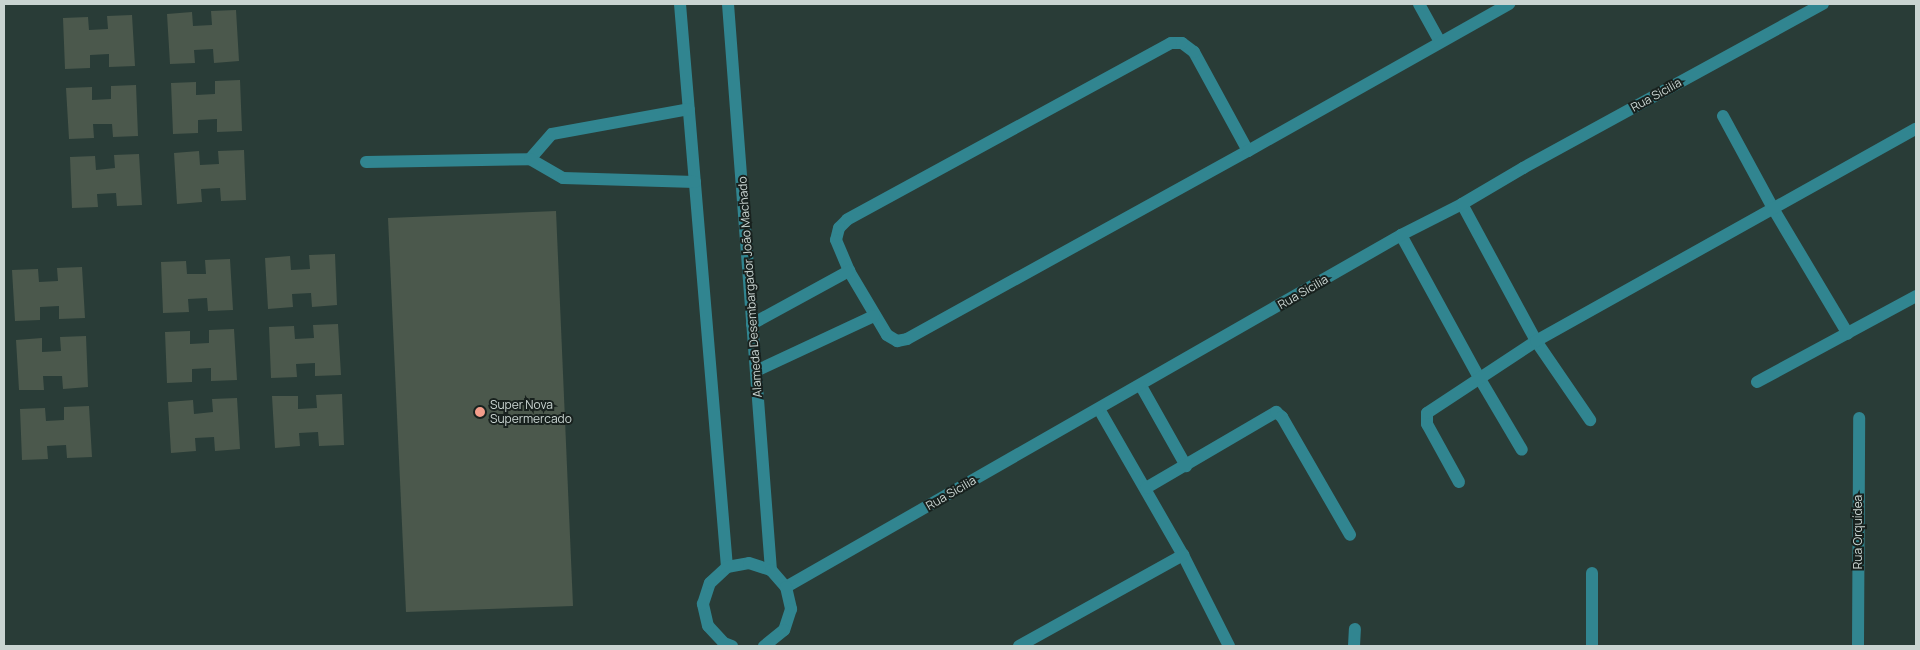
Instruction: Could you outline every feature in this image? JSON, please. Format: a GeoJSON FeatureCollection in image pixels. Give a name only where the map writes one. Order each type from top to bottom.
{"type":"FeatureCollection","features":[{"type":"Feature","properties":{"kind":"street"},"geometry":{"type":"LineString","coordinates":[[680,4],[727,567]]}},
{"type":"Feature","properties":{"kind":"street","name":"Alameda Desembargador João Machado"},"geometry":{"type":"LineString","coordinates":[[728,4],[771,570]]}},
{"type":"Feature","properties":{"kind":"street"},"geometry":{"type":"LineString","coordinates":[[1419,4],[1440,42]]}},
{"type":"Feature","properties":{"kind":"street"},"geometry":{"type":"LineString","coordinates":[[1248,151],[1194,52],[1182,43],[1171,43],[847,220],[839,228],[836,240],[849,271],[887,335],[897,341],[907,339],[1248,151],[1509,4]]}},
{"type":"Feature","properties":{"kind":"street","name":"Rua Sicilia"},"geometry":{"type":"LineString","coordinates":[[786,587],[1141,386],[1401,235],[1462,204],[1523,168],[1823,4]]}},
{"type":"Feature","properties":{"kind":"street"},"geometry":{"type":"LineString","coordinates":[[530,159],[552,134],[689,109]]}},
{"type":"Feature","properties":{"kind":"street"},"geometry":{"type":"LineString","coordinates":[[1723,116],[1774,210],[1848,334]]}},
{"type":"Feature","properties":{"kind":"street"},"geometry":{"type":"LineString","coordinates":[[1459,482],[1427,424],[1427,413],[1536,341],[1774,210],[1916,129]]}},
{"type":"Feature","properties":{"kind":"street"},"geometry":{"type":"LineString","coordinates":[[366,162],[530,159],[563,178],[695,182]]}},
{"type":"Feature","properties":{"kind":"street"},"geometry":{"type":"LineString","coordinates":[[1462,204],[1536,341],[1590,420]]}},
{"type":"Feature","properties":{"kind":"street"},"geometry":{"type":"LineString","coordinates":[[1401,235],[1480,379],[1522,450]]}},
{"type":"Feature","properties":{"kind":"street"},"geometry":{"type":"LineString","coordinates":[[752,324],[849,271]]}},
{"type":"Feature","properties":{"kind":"street"},"geometry":{"type":"LineString","coordinates":[[1757,382],[1916,296]]}},
{"type":"Feature","properties":{"kind":"street"},"geometry":{"type":"LineString","coordinates":[[756,372],[874,316]]}},
{"type":"Feature","properties":{"kind":"street"},"geometry":{"type":"LineString","coordinates":[[1141,386],[1186,466]]}},
{"type":"Feature","properties":{"kind":"street"},"geometry":{"type":"LineString","coordinates":[[1099,409],[1183,555],[1229,646]]}},
{"type":"Feature","properties":{"kind":"street"},"geometry":{"type":"LineString","coordinates":[[1146,488],[1276,412],[1282,417],[1350,535]]}},
{"type":"Feature","properties":{"kind":"street","name":"Rua Orquídea"},"geometry":{"type":"LineString","coordinates":[[1858,646],[1859,418]]}},
{"type":"Feature","properties":{"kind":"street"},"geometry":{"type":"LineString","coordinates":[[1019,646],[1183,555]]}},
{"type":"Feature","properties":{"kind":"street"},"geometry":{"type":"LineString","coordinates":[[727,645],[708,626],[703,604],[710,583],[727,567],[749,563],[771,570],[786,587],[791,609],[784,630],[784,646]]}},
{"type":"Feature","properties":{"kind":"street"},"geometry":{"type":"LineString","coordinates":[[1592,573],[1592,646]]}},
{"type":"Feature","properties":{"kind":"street"},"geometry":{"type":"LineString","coordinates":[[1354,646],[1355,629]]}},
{"type":"Feature","properties":{"kind":"street"},"geometry":{"type":"LineString","coordinates":[[764,646],[784,630]]}},
{"type":"Feature","properties":{"kind":"building"},"geometry":{"type":"Polygon","coordinates":[[[236,10],[239,61],[214,63],[213,49],[194,50],[195,63],[170,64],[167,14],[192,12],[193,26],[212,25],[211,11],[236,10]]]}},
{"type":"Feature","properties":{"kind":"building"},"geometry":{"type":"Polygon","coordinates":[[[132,15],[135,66],[109,67],[109,54],[90,55],[90,68],[65,69],[63,18],[88,17],[89,30],[108,29],[107,16],[132,15]]]}},
{"type":"Feature","properties":{"kind":"building"},"geometry":{"type":"Polygon","coordinates":[[[240,80],[242,131],[217,132],[217,119],[198,120],[198,133],[173,134],[171,83],[196,82],[196,95],[215,94],[215,81],[240,80]]]}},
{"type":"Feature","properties":{"kind":"building"},"geometry":{"type":"Polygon","coordinates":[[[136,85],[138,136],[113,137],[112,124],[93,124],[94,138],[69,139],[66,88],[92,87],[92,100],[111,99],[111,86],[136,85]]]}},
{"type":"Feature","properties":{"kind":"building"},"geometry":{"type":"Polygon","coordinates":[[[244,150],[246,200],[221,201],[220,188],[201,189],[202,202],[177,204],[174,153],[199,151],[200,165],[219,164],[218,151],[244,150]]]}},
{"type":"Feature","properties":{"kind":"building"},"geometry":{"type":"Polygon","coordinates":[[[139,154],[142,205],[117,206],[116,193],[97,194],[98,207],[72,208],[70,157],[95,156],[96,170],[115,168],[114,155],[139,154]]]}},
{"type":"Feature","properties":{"kind":"building","name":"Super Nova Supermercado"},"geometry":{"type":"Polygon","coordinates":[[[556,211],[573,606],[406,612],[388,218],[556,211]]]}},
{"type":"Feature","properties":{"kind":"building"},"geometry":{"type":"Polygon","coordinates":[[[335,254],[337,305],[312,307],[311,293],[292,294],[293,307],[268,309],[265,258],[290,256],[291,270],[310,269],[309,255],[335,254]]]}},
{"type":"Feature","properties":{"kind":"building"},"geometry":{"type":"Polygon","coordinates":[[[230,259],[233,310],[208,311],[207,298],[188,299],[189,312],[163,313],[161,262],[186,261],[187,274],[206,274],[205,260],[230,259]]]}},
{"type":"Feature","properties":{"kind":"building"},"geometry":{"type":"Polygon","coordinates":[[[82,267],[85,318],[59,319],[59,306],[40,307],[40,320],[15,321],[12,270],[38,269],[39,282],[58,281],[57,268],[82,267]]]}},
{"type":"Feature","properties":{"kind":"building"},"geometry":{"type":"Polygon","coordinates":[[[338,324],[341,375],[315,376],[315,363],[296,364],[297,377],[271,378],[269,327],[294,326],[295,339],[314,338],[313,325],[338,324]]]}},
{"type":"Feature","properties":{"kind":"building"},"geometry":{"type":"Polygon","coordinates":[[[234,329],[237,380],[211,381],[211,368],[192,369],[192,382],[167,383],[165,332],[190,331],[190,344],[209,343],[209,330],[234,329]]]}},
{"type":"Feature","properties":{"kind":"building"},"geometry":{"type":"Polygon","coordinates":[[[86,336],[88,387],[63,389],[62,376],[43,376],[44,390],[19,390],[16,340],[42,338],[42,352],[61,351],[60,337],[86,336]]]}},
{"type":"Feature","properties":{"kind":"building"},"geometry":{"type":"Polygon","coordinates":[[[342,394],[344,445],[319,446],[318,432],[299,433],[300,446],[275,448],[272,396],[298,396],[298,409],[317,408],[316,395],[342,394]]]}},
{"type":"Feature","properties":{"kind":"building"},"geometry":{"type":"Polygon","coordinates":[[[237,398],[240,449],[215,451],[214,437],[195,438],[196,451],[171,453],[168,402],[193,400],[194,414],[213,412],[212,399],[237,398]]]}},
{"type":"Feature","properties":{"kind":"building"},"geometry":{"type":"Polygon","coordinates":[[[89,406],[92,457],[67,458],[66,445],[47,446],[48,459],[22,460],[20,409],[45,408],[46,421],[64,420],[64,407],[89,406]]]}},
{"type":"Feature","properties":{"kind":"place","name":"Super Nova Supermercado"},"geometry":{"type":"Point","coordinates":[480,412]}}]}
